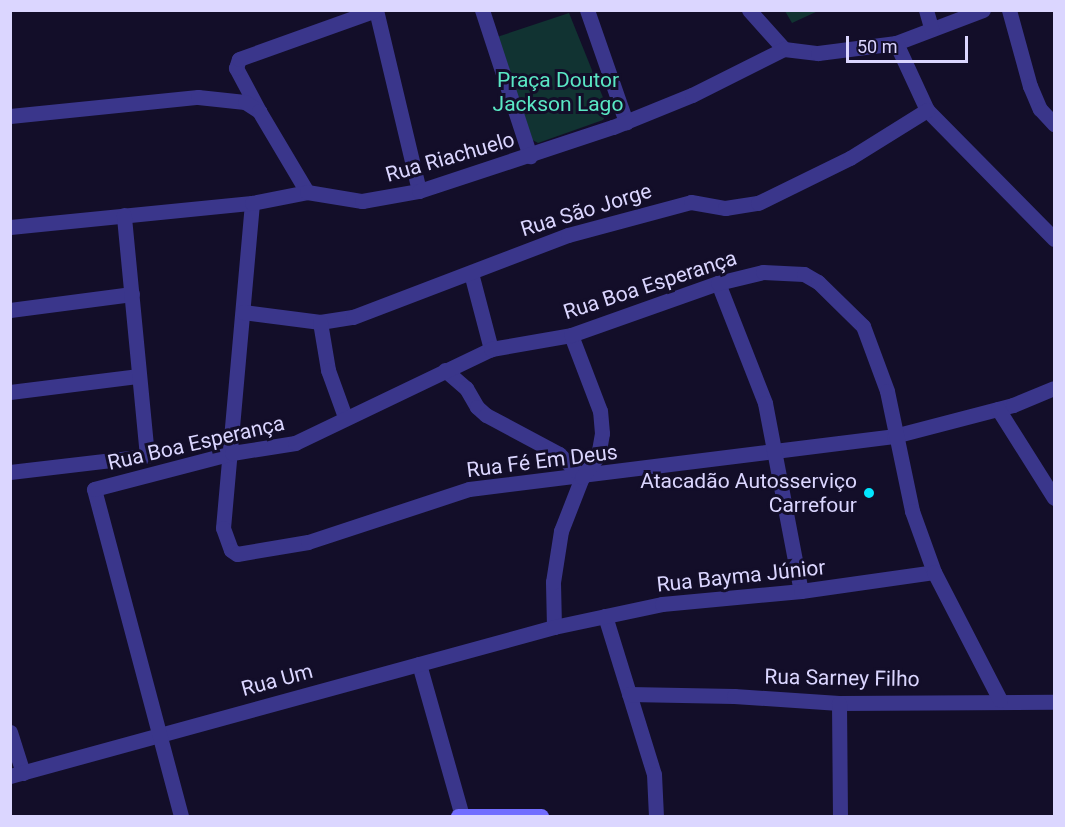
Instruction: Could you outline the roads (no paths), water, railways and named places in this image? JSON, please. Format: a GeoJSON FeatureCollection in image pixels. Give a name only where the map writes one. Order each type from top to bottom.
{"type":"FeatureCollection","features":[{"type":"Feature","properties":{"kind":"main road"},"geometry":{"type":"LineString","coordinates":[[461,816],[541,816]]}},
{"type":"Feature","properties":{"kind":"street"},"geometry":{"type":"LineString","coordinates":[[307,192],[236,68],[239,58],[376,10],[419,191]]}},
{"type":"Feature","properties":{"kind":"street"},"geometry":{"type":"LineString","coordinates":[[482,10],[530,156]]}},
{"type":"Feature","properties":{"kind":"street"},"geometry":{"type":"LineString","coordinates":[[586,10],[626,122]]}},
{"type":"Feature","properties":{"kind":"street"},"geometry":{"type":"LineString","coordinates":[[748,10],[784,49],[818,53],[896,43],[983,10]]}},
{"type":"Feature","properties":{"kind":"street"},"geometry":{"type":"LineString","coordinates":[[926,10],[931,28]]}},
{"type":"Feature","properties":{"kind":"street"},"geometry":{"type":"LineString","coordinates":[[1010,10],[1030,86],[1040,109],[1054,124]]}},
{"type":"Feature","properties":{"kind":"street"},"geometry":{"type":"LineString","coordinates":[[896,43],[927,110],[1054,239]]}},
{"type":"Feature","properties":{"kind":"street","name":"Rua Riachuelo"},"geometry":{"type":"LineString","coordinates":[[10,227],[252,203],[307,192],[362,201],[419,191],[530,156],[626,122],[692,95],[784,49]]}},
{"type":"Feature","properties":{"kind":"street"},"geometry":{"type":"LineString","coordinates":[[10,116],[215,97],[245,102],[259,111]]}},
{"type":"Feature","properties":{"kind":"street","name":"Rua São Jorge"},"geometry":{"type":"LineString","coordinates":[[243,312],[320,322],[353,317],[568,235],[692,202],[725,208],[758,204],[850,158],[927,110]]}},
{"type":"Feature","properties":{"kind":"street"},"geometry":{"type":"LineString","coordinates":[[232,453],[252,203]]}},
{"type":"Feature","properties":{"kind":"street"},"geometry":{"type":"LineString","coordinates":[[10,472],[147,456],[124,215]]}},
{"type":"Feature","properties":{"kind":"street","name":"Rua Boa Esperança"},"geometry":{"type":"LineString","coordinates":[[159,734],[94,489],[232,453],[268,450],[295,442],[491,349],[572,335],[718,283],[742,276],[784,271],[804,274],[835,294],[863,326],[887,391],[894,436],[912,511],[934,572],[1000,700]]}},
{"type":"Feature","properties":{"kind":"street"},"geometry":{"type":"LineString","coordinates":[[471,273],[491,349]]}},
{"type":"Feature","properties":{"kind":"street"},"geometry":{"type":"LineString","coordinates":[[718,283],[765,403],[801,591]]}},
{"type":"Feature","properties":{"kind":"street"},"geometry":{"type":"LineString","coordinates":[[10,309],[132,294]]}},
{"type":"Feature","properties":{"kind":"street"},"geometry":{"type":"LineString","coordinates":[[320,322],[328,370],[345,417]]}},
{"type":"Feature","properties":{"kind":"street"},"geometry":{"type":"LineString","coordinates":[[554,627],[556,552],[582,477],[598,456],[603,422],[572,335]]}},
{"type":"Feature","properties":{"kind":"street"},"geometry":{"type":"LineString","coordinates":[[445,370],[466,388],[477,407],[486,415],[559,453],[582,477]]}},
{"type":"Feature","properties":{"kind":"street"},"geometry":{"type":"LineString","coordinates":[[10,392],[140,376]]}},
{"type":"Feature","properties":{"kind":"street","name":"Rua Fé Em Deus"},"geometry":{"type":"LineString","coordinates":[[232,453],[223,528],[231,550],[246,555],[308,542],[469,489],[518,480],[582,477],[894,436],[998,409],[1054,388]]}},
{"type":"Feature","properties":{"kind":"street"},"geometry":{"type":"LineString","coordinates":[[998,409],[1054,498]]}},
{"type":"Feature","properties":{"kind":"street","name":"Rua Bayma Júnior"},"geometry":{"type":"LineString","coordinates":[[554,627],[662,604],[801,591],[934,572]]}},
{"type":"Feature","properties":{"kind":"street"},"geometry":{"type":"LineString","coordinates":[[605,616],[654,774],[656,816]]}},
{"type":"Feature","properties":{"kind":"street","name":"Rua Um"},"geometry":{"type":"LineString","coordinates":[[17,774],[554,627]]}},
{"type":"Feature","properties":{"kind":"street"},"geometry":{"type":"LineString","coordinates":[[419,664],[461,816]]}},
{"type":"Feature","properties":{"kind":"street","name":"Rua Sarney Filho"},"geometry":{"type":"LineString","coordinates":[[629,694],[734,696],[839,703],[1000,700],[1054,702]]}},
{"type":"Feature","properties":{"kind":"street"},"geometry":{"type":"LineString","coordinates":[[839,703],[840,816]]}},
{"type":"Feature","properties":{"kind":"street"},"geometry":{"type":"LineString","coordinates":[[10,732],[17,774]]}},
{"type":"Feature","properties":{"kind":"street"},"geometry":{"type":"LineString","coordinates":[[159,734],[181,816]]}},
{"type":"Feature","properties":{"kind":"place","name":"Atacadão Autosserviço Carrefour"},"geometry":{"type":"Point","coordinates":[869,493]}},
{"type":"Feature","properties":{"kind":"park label","name":"Praça Doutor Jackson Lago"},"geometry":{"type":"Point","coordinates":[558,92]}}]}
